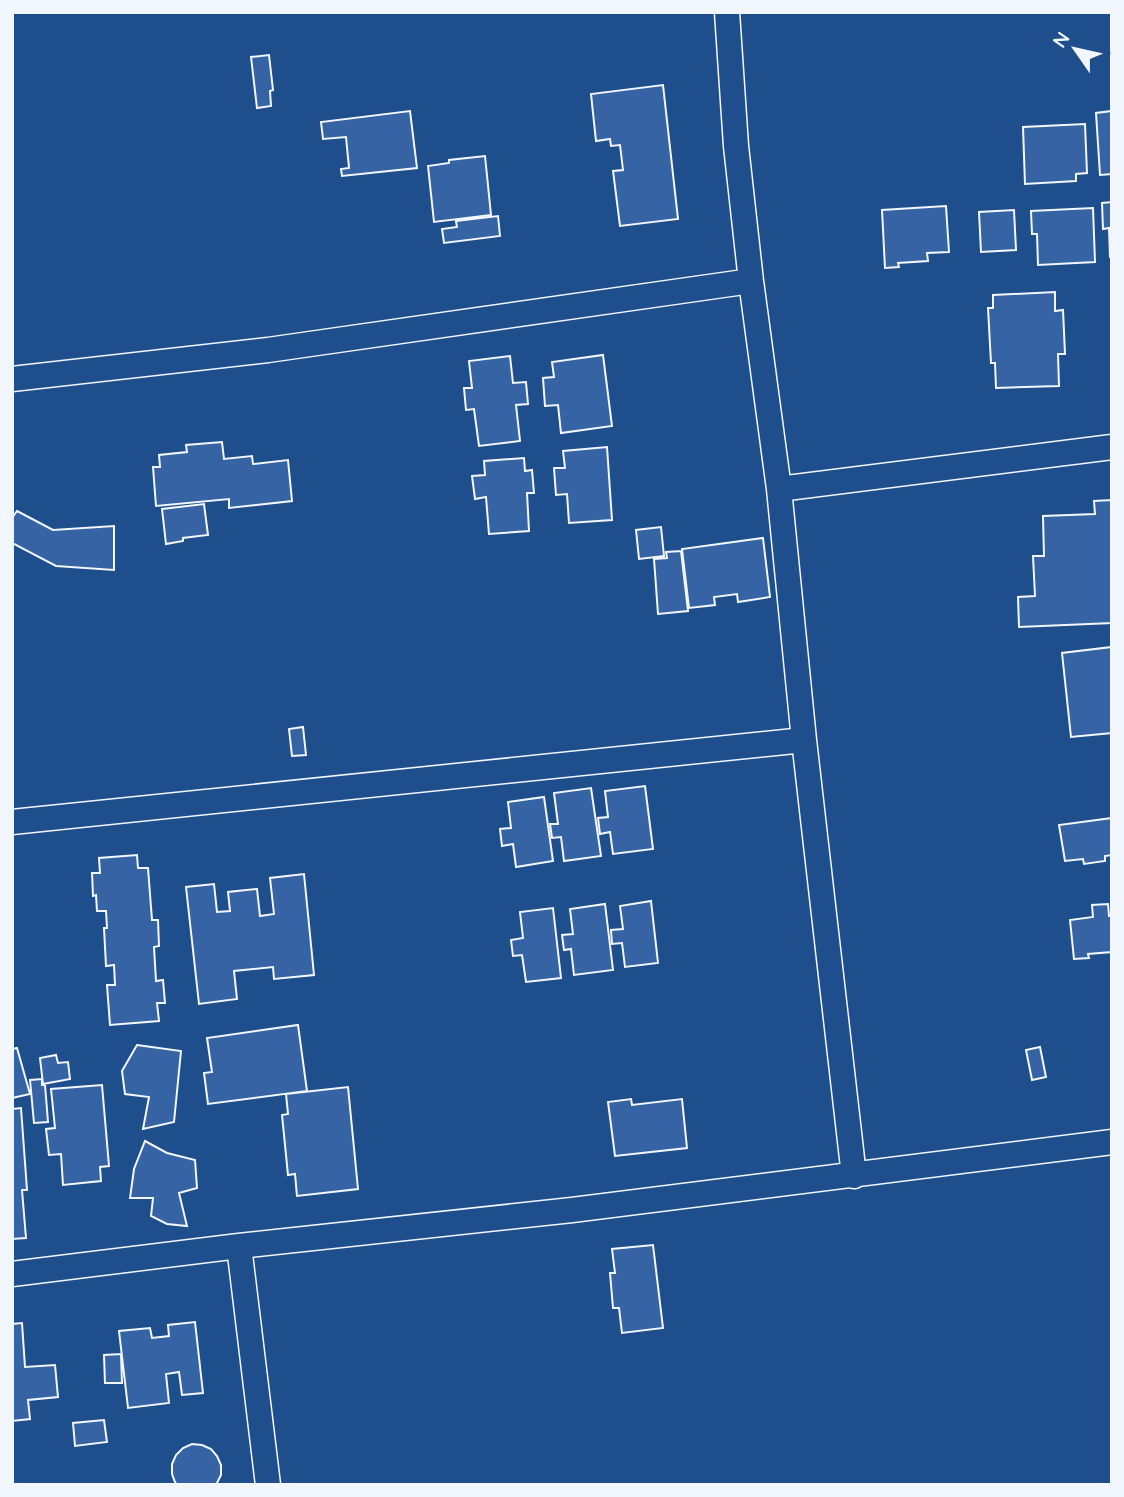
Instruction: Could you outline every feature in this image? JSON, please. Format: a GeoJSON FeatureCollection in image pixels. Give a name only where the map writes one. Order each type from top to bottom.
{"type":"FeatureCollection","features":[{"type":"Feature","properties":{"kind":"street"},"geometry":{"type":"LineString","coordinates":[[727,12],[736,146],[779,489],[804,740],[854,1176]]}},
{"type":"Feature","properties":{"kind":"street"},"geometry":{"type":"LineString","coordinates":[[12,379],[268,350],[751,281]]}},
{"type":"Feature","properties":{"kind":"street"},"geometry":{"type":"LineString","coordinates":[[779,489],[1112,447]]}},
{"type":"Feature","properties":{"kind":"street"},"geometry":{"type":"LineString","coordinates":[[12,822],[804,740]]}},
{"type":"Feature","properties":{"kind":"street"},"geometry":{"type":"LineString","coordinates":[[12,1274],[572,1210],[1112,1142]]}},
{"type":"Feature","properties":{"kind":"street"},"geometry":{"type":"LineString","coordinates":[[239,1247],[268,1485]]}},
{"type":"Feature","properties":{"kind":"building"},"geometry":{"type":"Polygon","coordinates":[[[269,55],[273,90],[270,91],[271,106],[257,108],[251,57],[269,55]]]}},
{"type":"Feature","properties":{"kind":"building"},"geometry":{"type":"Polygon","coordinates":[[[663,85],[678,219],[620,226],[613,171],[623,170],[620,145],[611,146],[610,139],[596,141],[591,94],[663,85]]]}},
{"type":"Feature","properties":{"kind":"building"},"geometry":{"type":"Polygon","coordinates":[[[410,111],[417,168],[342,176],[341,169],[349,168],[346,137],[323,139],[321,122],[410,111]]]}},
{"type":"Feature","properties":{"kind":"building"},"geometry":{"type":"Polygon","coordinates":[[[1112,111],[1112,174],[1100,175],[1096,113],[1112,111]]]}},
{"type":"Feature","properties":{"kind":"building"},"geometry":{"type":"Polygon","coordinates":[[[1085,124],[1087,173],[1076,174],[1076,181],[1025,184],[1023,127],[1085,124]]]}},
{"type":"Feature","properties":{"kind":"building"},"geometry":{"type":"Polygon","coordinates":[[[485,156],[491,215],[434,222],[428,166],[449,163],[449,160],[485,156]]]}},
{"type":"Feature","properties":{"kind":"building"},"geometry":{"type":"Polygon","coordinates":[[[1112,202],[1110,257],[1109,228],[1103,229],[1102,203],[1112,202]]]}},
{"type":"Feature","properties":{"kind":"building"},"geometry":{"type":"Polygon","coordinates":[[[946,206],[949,252],[927,253],[928,261],[898,263],[899,267],[885,268],[882,210],[946,206]]]}},
{"type":"Feature","properties":{"kind":"building"},"geometry":{"type":"Polygon","coordinates":[[[1093,208],[1095,262],[1038,265],[1037,234],[1032,234],[1031,211],[1093,208]]]}},
{"type":"Feature","properties":{"kind":"building"},"geometry":{"type":"Polygon","coordinates":[[[1014,210],[1016,250],[981,252],[979,212],[1014,210]]]}},
{"type":"Feature","properties":{"kind":"building"},"geometry":{"type":"Polygon","coordinates":[[[498,216],[500,236],[444,243],[442,229],[457,227],[456,221],[498,216]]]}},
{"type":"Feature","properties":{"kind":"building"},"geometry":{"type":"Polygon","coordinates":[[[1055,292],[1055,311],[1063,310],[1065,354],[1058,354],[1059,386],[996,388],[995,363],[991,363],[988,308],[993,308],[993,295],[1055,292]]]}},
{"type":"Feature","properties":{"kind":"building"},"geometry":{"type":"Polygon","coordinates":[[[603,355],[612,426],[561,433],[558,405],[545,406],[543,378],[554,377],[552,362],[603,355]]]}},
{"type":"Feature","properties":{"kind":"building"},"geometry":{"type":"Polygon","coordinates":[[[510,356],[513,383],[526,382],[528,404],[516,405],[520,441],[479,446],[474,409],[466,410],[464,388],[472,388],[469,361],[510,356]]]}},
{"type":"Feature","properties":{"kind":"building"},"geometry":{"type":"Polygon","coordinates":[[[222,442],[224,459],[252,456],[253,464],[288,460],[292,501],[229,508],[229,499],[156,506],[153,467],[160,467],[159,455],[187,452],[186,445],[222,442]]]}},
{"type":"Feature","properties":{"kind":"building"},"geometry":{"type":"Polygon","coordinates":[[[607,447],[612,520],[569,523],[567,494],[556,495],[554,468],[565,468],[563,451],[607,447]]]}},
{"type":"Feature","properties":{"kind":"building"},"geometry":{"type":"Polygon","coordinates":[[[524,458],[525,471],[532,470],[534,493],[527,493],[529,531],[489,534],[486,497],[475,499],[472,476],[485,475],[484,461],[524,458]]]}},
{"type":"Feature","properties":{"kind":"building"},"geometry":{"type":"Polygon","coordinates":[[[1112,500],[1112,623],[1019,627],[1018,597],[1035,596],[1033,556],[1044,556],[1043,516],[1095,514],[1094,501],[1112,500]]]}},
{"type":"Feature","properties":{"kind":"building"},"geometry":{"type":"Polygon","coordinates":[[[204,504],[208,535],[183,538],[183,541],[166,544],[162,509],[204,504]]]}},
{"type":"Feature","properties":{"kind":"building"},"geometry":{"type":"Polygon","coordinates":[[[17,511],[53,530],[114,526],[114,570],[56,566],[12,543],[12,518],[17,511]]]}},
{"type":"Feature","properties":{"kind":"building"},"geometry":{"type":"Polygon","coordinates":[[[661,527],[664,556],[639,559],[636,530],[661,527]]]}},
{"type":"Feature","properties":{"kind":"building"},"geometry":{"type":"Polygon","coordinates":[[[763,538],[770,597],[738,602],[737,594],[714,597],[715,605],[689,608],[682,549],[763,538]]]}},
{"type":"Feature","properties":{"kind":"building"},"geometry":{"type":"Polygon","coordinates":[[[681,551],[688,611],[658,614],[654,559],[667,558],[666,552],[681,551]]]}},
{"type":"Feature","properties":{"kind":"building"},"geometry":{"type":"Polygon","coordinates":[[[1112,647],[1112,733],[1071,737],[1062,653],[1112,647]]]}},
{"type":"Feature","properties":{"kind":"building"},"geometry":{"type":"Polygon","coordinates":[[[303,727],[306,755],[292,756],[289,729],[303,727]]]}},
{"type":"Feature","properties":{"kind":"building"},"geometry":{"type":"Polygon","coordinates":[[[645,786],[653,849],[613,854],[610,832],[600,834],[598,818],[608,817],[605,791],[645,786]]]}},
{"type":"Feature","properties":{"kind":"building"},"geometry":{"type":"Polygon","coordinates":[[[591,788],[601,856],[564,861],[561,837],[552,838],[550,824],[558,824],[554,793],[591,788]]]}},
{"type":"Feature","properties":{"kind":"building"},"geometry":{"type":"Polygon","coordinates":[[[544,797],[553,861],[516,867],[513,844],[502,846],[500,829],[511,828],[508,802],[544,797]]]}},
{"type":"Feature","properties":{"kind":"building"},"geometry":{"type":"Polygon","coordinates":[[[1112,818],[1112,855],[1105,856],[1105,861],[1084,864],[1083,859],[1065,861],[1059,825],[1112,818]]]}},
{"type":"Feature","properties":{"kind":"building"},"geometry":{"type":"Polygon","coordinates":[[[137,855],[138,868],[148,868],[152,920],[158,920],[159,946],[154,947],[156,981],[163,980],[165,1003],[157,1003],[159,1021],[110,1025],[107,985],[115,985],[114,965],[106,966],[106,911],[97,911],[92,873],[100,873],[99,858],[137,855]]]}},
{"type":"Feature","properties":{"kind":"building"},"geometry":{"type":"Polygon","coordinates":[[[304,874],[314,975],[274,979],[273,967],[234,971],[237,999],[199,1004],[186,887],[214,884],[217,912],[230,911],[228,892],[257,889],[260,916],[274,914],[270,878],[304,874]]]}},
{"type":"Feature","properties":{"kind":"building"},"geometry":{"type":"Polygon","coordinates":[[[651,901],[658,963],[625,967],[622,943],[612,944],[611,930],[623,929],[620,906],[651,901]]]}},
{"type":"Feature","properties":{"kind":"building"},"geometry":{"type":"Polygon","coordinates":[[[605,904],[613,970],[574,975],[571,949],[564,950],[562,935],[573,934],[570,909],[605,904]]]}},
{"type":"Feature","properties":{"kind":"building"},"geometry":{"type":"Polygon","coordinates":[[[1108,904],[1109,916],[1112,916],[1112,952],[1088,954],[1089,958],[1074,959],[1070,920],[1093,917],[1092,905],[1108,904]]]}},
{"type":"Feature","properties":{"kind":"building"},"geometry":{"type":"Polygon","coordinates":[[[553,908],[561,978],[526,982],[522,955],[513,956],[511,940],[523,938],[520,912],[553,908]]]}},
{"type":"Feature","properties":{"kind":"building"},"geometry":{"type":"Polygon","coordinates":[[[298,1025],[307,1091],[208,1104],[204,1073],[212,1072],[207,1038],[298,1025]]]}},
{"type":"Feature","properties":{"kind":"building"},"geometry":{"type":"Polygon","coordinates":[[[137,1045],[181,1051],[174,1122],[143,1129],[149,1097],[125,1094],[122,1071],[137,1045]]]}},
{"type":"Feature","properties":{"kind":"building"},"geometry":{"type":"Polygon","coordinates":[[[1040,1047],[1046,1077],[1032,1080],[1026,1050],[1040,1047]]]}},
{"type":"Feature","properties":{"kind":"building"},"geometry":{"type":"Polygon","coordinates":[[[17,1048],[30,1094],[12,1098],[12,1049],[17,1048]]]}},
{"type":"Feature","properties":{"kind":"building"},"geometry":{"type":"Polygon","coordinates":[[[56,1055],[58,1063],[68,1062],[70,1079],[43,1084],[40,1058],[56,1055]]]}},
{"type":"Feature","properties":{"kind":"building"},"geometry":{"type":"Polygon","coordinates":[[[42,1079],[42,1085],[45,1085],[48,1122],[34,1123],[30,1080],[42,1079]]]}},
{"type":"Feature","properties":{"kind":"building"},"geometry":{"type":"Polygon","coordinates":[[[102,1085],[109,1166],[100,1167],[101,1181],[63,1185],[61,1154],[49,1155],[46,1129],[55,1128],[51,1089],[102,1085]]]}},
{"type":"Feature","properties":{"kind":"building"},"geometry":{"type":"Polygon","coordinates":[[[348,1087],[358,1189],[297,1196],[295,1174],[288,1175],[282,1115],[288,1114],[286,1094],[348,1087]]]}},
{"type":"Feature","properties":{"kind":"building"},"geometry":{"type":"Polygon","coordinates":[[[631,1099],[632,1105],[682,1099],[687,1148],[615,1156],[608,1102],[631,1099]]]}},
{"type":"Feature","properties":{"kind":"building"},"geometry":{"type":"Polygon","coordinates":[[[21,1108],[27,1190],[22,1190],[26,1238],[12,1239],[12,1109],[21,1108]]]}},
{"type":"Feature","properties":{"kind":"building"},"geometry":{"type":"Polygon","coordinates":[[[145,1141],[167,1153],[195,1160],[197,1188],[179,1193],[187,1226],[167,1224],[151,1216],[153,1198],[130,1198],[134,1169],[145,1141]]]}},
{"type":"Feature","properties":{"kind":"building"},"geometry":{"type":"Polygon","coordinates":[[[653,1245],[663,1328],[622,1333],[619,1308],[613,1308],[610,1273],[615,1273],[612,1249],[653,1245]]]}},
{"type":"Feature","properties":{"kind":"building"},"geometry":{"type":"Polygon","coordinates":[[[195,1322],[203,1393],[182,1395],[179,1372],[166,1374],[169,1403],[128,1408],[119,1331],[150,1328],[152,1338],[169,1336],[168,1325],[195,1322]]]}},
{"type":"Feature","properties":{"kind":"building"},"geometry":{"type":"Polygon","coordinates":[[[22,1323],[25,1367],[55,1365],[58,1397],[28,1400],[30,1419],[12,1421],[12,1324],[22,1323]]]}},
{"type":"Feature","properties":{"kind":"building"},"geometry":{"type":"Polygon","coordinates":[[[121,1354],[122,1383],[105,1383],[104,1355],[121,1354]]]}},
{"type":"Feature","properties":{"kind":"building"},"geometry":{"type":"Polygon","coordinates":[[[104,1420],[107,1442],[75,1446],[73,1423],[104,1420]]]}},
{"type":"Feature","properties":{"kind":"building"},"geometry":{"type":"Polygon","coordinates":[[[192,1444],[211,1449],[217,1456],[221,1475],[216,1485],[177,1485],[175,1482],[172,1464],[176,1455],[192,1444]]]}}]}
